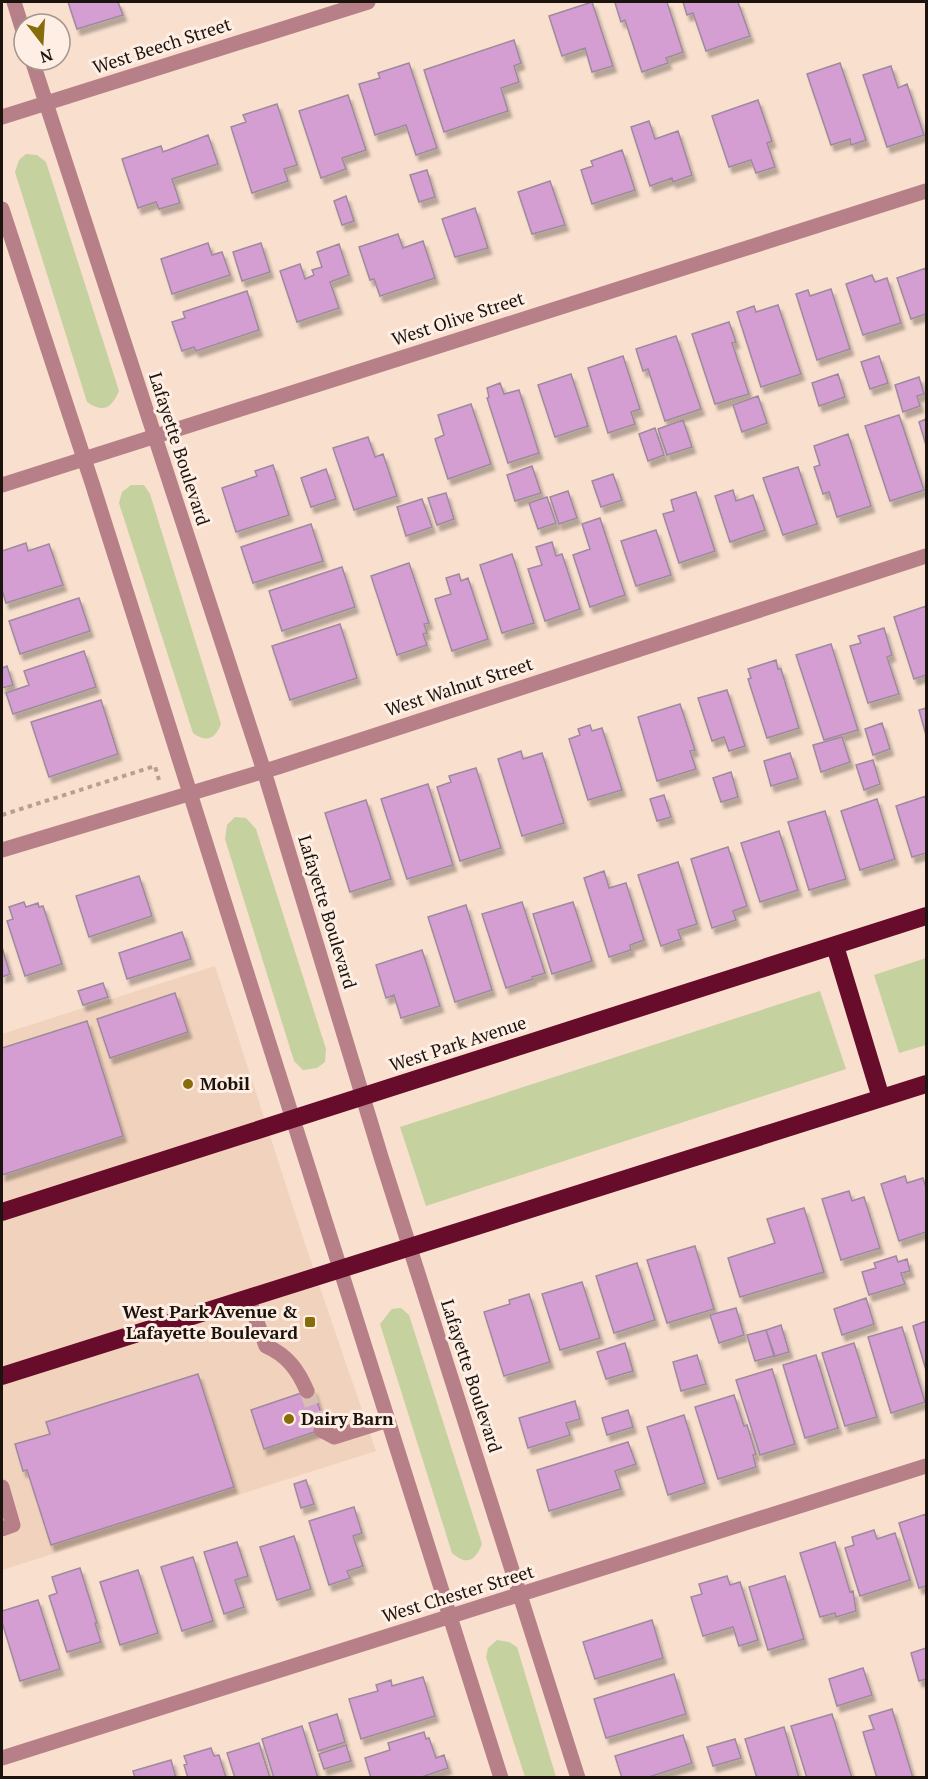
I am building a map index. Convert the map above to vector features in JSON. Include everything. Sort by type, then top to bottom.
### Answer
[{"type":"highway","name":"West Park Avenue","points":[[2,1212],[927,916]]},
{"type":"highway","points":[[835,946],[881,1098]]},
{"type":"highway","points":[[2,1376],[927,1084]]},
{"type":"street","name":"West Beech Street","points":[[2,117],[368,2]]},
{"type":"street","name":"Lafayette Boulevard","points":[[36,72],[264,771],[362,1097],[578,1778]]},
{"type":"street","name":"West Olive Street","points":[[2,485],[927,191]]},
{"type":"street","points":[[2,209],[84,460],[501,1778]]},
{"type":"street","name":"West Walnut Street","points":[[2,850],[264,771],[927,556]]},
{"type":"street","points":[[248,1298],[266,1346],[279,1351],[298,1371],[307,1391]]},
{"type":"street","points":[[321,1430],[334,1437],[388,1420]]},
{"type":"street","name":"West Chester Street","points":[[2,1758],[927,1466]]},
{"type":"street","points":[[2,1487],[7,1527]]},
{"type":"path","points":[[2,815],[155,766],[166,799]]},
{"type":"shaded area","points":[[215,966],[304,1241],[376,1451],[2,1570],[2,1034]]},
{"type":"green space","points":[[26,154],[37,155],[46,162],[119,391],[113,402],[106,407],[98,407],[87,402],[15,172],[19,160]]},
{"type":"green space","points":[[131,485],[144,485],[150,494],[221,724],[210,738],[202,738],[193,733],[119,503],[122,492]]},
{"type":"green space","points":[[235,817],[246,818],[256,829],[326,1049],[325,1062],[317,1068],[303,1070],[294,1061],[225,839],[227,825]]},
{"type":"green space","points":[[926,958],[926,1045],[899,1053],[874,975]]},
{"type":"green space","points":[[820,991],[846,1069],[426,1206],[400,1127]]},
{"type":"green space","points":[[401,1308],[409,1315],[482,1544],[470,1560],[462,1559],[452,1553],[380,1324],[392,1309]]},
{"type":"green space","points":[[497,1640],[509,1642],[517,1647],[556,1777],[525,1777],[486,1657],[488,1648]]},
{"type":"building","points":[[68,2],[118,2],[123,15],[77,29]]},
{"type":"building","points":[[592,2],[613,66],[592,72],[585,48],[562,56],[549,16]]},
{"type":"building","points":[[667,2],[683,52],[666,58],[668,63],[642,72],[625,20],[621,22],[615,3]]},
{"type":"building","points":[[683,2],[738,2],[750,36],[706,51],[693,13],[687,15]]},
{"type":"building","points":[[514,40],[521,63],[514,66],[519,82],[501,88],[508,111],[444,132],[424,70]]},
{"type":"building","points":[[409,63],[437,148],[416,155],[406,125],[375,135],[359,84],[380,78],[378,73]]},
{"type":"building","points":[[840,63],[866,140],[851,145],[850,139],[831,145],[807,74]]},
{"type":"building","points":[[891,66],[898,88],[907,84],[924,135],[887,147],[863,75]]},
{"type":"building","points":[[348,95],[366,150],[342,158],[346,169],[321,178],[299,111]]},
{"type":"building","points":[[758,100],[772,141],[767,143],[775,167],[756,173],[751,160],[729,167],[712,116]]},
{"type":"building","points":[[277,104],[297,165],[284,169],[288,181],[252,193],[231,127],[246,122],[243,115]]},
{"type":"building","points":[[649,121],[655,139],[678,131],[692,175],[673,182],[672,178],[650,186],[631,127]]},
{"type":"building","points":[[208,135],[218,164],[172,179],[180,203],[159,209],[156,202],[138,208],[122,159],[161,146],[163,152]]},
{"type":"building","points":[[622,150],[635,190],[592,204],[581,170],[593,166],[591,161]]},
{"type":"building","points":[[427,170],[435,197],[419,202],[410,175]]},
{"type":"building","points":[[550,181],[565,225],[532,234],[518,192]]},
{"type":"building","points":[[346,196],[354,221],[342,225],[334,201]]},
{"type":"building","points":[[475,208],[488,248],[455,257],[442,219]]},
{"type":"building","points":[[398,234],[403,248],[423,241],[435,278],[380,296],[374,279],[370,280],[359,247]]},
{"type":"building","points":[[208,243],[212,255],[222,252],[230,275],[172,294],[161,259]]},
{"type":"building","points":[[261,243],[270,272],[242,281],[233,252]]},
{"type":"building","points":[[339,244],[349,275],[330,282],[339,308],[297,322],[280,271],[300,264],[305,279],[314,275],[312,270],[322,267],[317,252]]},
{"type":"building","points":[[926,268],[926,314],[911,319],[897,278]]},
{"type":"building","points":[[872,275],[875,282],[887,278],[901,323],[863,335],[846,284]]},
{"type":"building","points":[[831,289],[850,349],[817,360],[796,294],[808,290],[810,296]]},
{"type":"building","points":[[247,291],[259,330],[196,351],[194,347],[182,351],[172,322],[185,318],[183,312]]},
{"type":"building","points":[[778,305],[801,374],[761,387],[737,312],[754,306],[756,312]]},
{"type":"building","points":[[729,322],[736,342],[732,343],[749,394],[715,404],[692,334]]},
{"type":"building","points":[[676,336],[701,409],[665,421],[648,369],[643,371],[636,349]]},
{"type":"building","points":[[623,356],[640,409],[631,412],[635,424],[608,433],[588,368]]},
{"type":"building","points":[[879,356],[888,383],[870,389],[861,362]]},
{"type":"building","points":[[571,374],[588,426],[555,437],[538,385]]},
{"type":"building","points":[[838,374],[845,397],[819,406],[812,383]]},
{"type":"building","points":[[919,377],[924,394],[917,396],[920,406],[903,412],[895,385]]},
{"type":"building","points":[[500,383],[504,394],[519,390],[539,453],[508,463],[487,398],[489,397],[487,388]]},
{"type":"building","points":[[758,396],[767,423],[742,432],[733,405]]},
{"type":"building","points":[[471,404],[491,464],[448,479],[435,439],[444,435],[438,415]]},
{"type":"building","points":[[899,415],[924,490],[890,501],[865,426]]},
{"type":"building","points":[[926,419],[926,445],[919,422]]},
{"type":"building","points":[[683,420],[692,447],[667,455],[658,429]]},
{"type":"building","points":[[655,428],[664,455],[648,461],[639,434]]},
{"type":"building","points":[[848,434],[871,506],[837,517],[829,492],[823,494],[814,467],[820,465],[814,446]]},
{"type":"building","points":[[368,437],[375,457],[383,454],[397,496],[354,510],[333,448]]},
{"type":"building","points":[[273,465],[289,515],[236,532],[222,488],[257,476],[255,471]]},
{"type":"building","points":[[532,466],[541,493],[515,501],[507,475]]},
{"type":"building","points":[[798,467],[817,524],[783,535],[763,478]]},
{"type":"building","points":[[326,469],[336,499],[311,507],[301,478]]},
{"type":"building","points":[[613,474],[622,500],[601,507],[592,481]]},
{"type":"building","points":[[733,490],[736,501],[753,495],[765,530],[730,542],[715,496]]},
{"type":"building","points":[[568,491],[577,518],[559,524],[550,497]]},
{"type":"building","points":[[696,492],[715,551],[679,563],[663,514],[674,511],[671,500]]},
{"type":"building","points":[[446,493],[454,519],[437,525],[428,498]]},
{"type":"building","points":[[547,497],[556,523],[538,529],[529,503]]},
{"type":"building","points":[[422,499],[432,527],[406,536],[397,507]]},
{"type":"building","points":[[600,518],[625,595],[590,607],[573,555],[590,549],[582,524]]},
{"type":"building","points":[[311,524],[323,561],[253,583],[241,547]]},
{"type":"building","points":[[656,530],[671,575],[636,586],[621,541]]},
{"type":"building","points":[[552,542],[556,556],[562,554],[580,609],[545,621],[528,569],[542,565],[536,547]]},
{"type":"building","points":[[26,543],[28,551],[49,544],[63,585],[6,603],[2,590],[2,551]]},
{"type":"building","points":[[512,554],[534,623],[502,633],[480,565]]},
{"type":"building","points":[[409,563],[429,623],[424,624],[427,633],[423,634],[427,645],[397,655],[371,576]]},
{"type":"building","points":[[342,567],[355,607],[282,631],[269,591]]},
{"type":"building","points":[[459,574],[461,581],[468,578],[488,639],[452,651],[435,599],[451,594],[446,578]]},
{"type":"building","points":[[79,598],[90,631],[20,654],[9,621]]},
{"type":"building","points":[[926,606],[926,675],[914,679],[894,617]]},
{"type":"building","points":[[340,624],[357,678],[290,700],[272,646]]},
{"type":"building","points":[[884,628],[892,655],[887,657],[899,694],[868,703],[850,646],[861,643],[858,636]]},
{"type":"building","points":[[831,644],[858,730],[824,740],[796,655]]},
{"type":"building","points":[[84,651],[96,687],[13,714],[6,693],[29,685],[24,671]]},
{"type":"building","points":[[776,660],[778,669],[781,669],[799,728],[767,738],[748,679],[751,678],[748,669]]},
{"type":"building","points":[[7,666],[13,685],[2,688],[2,668]]},
{"type":"building","points":[[727,690],[745,746],[729,751],[724,737],[712,741],[698,698]]},
{"type":"building","points":[[101,700],[118,754],[49,777],[31,722]]},
{"type":"building","points":[[680,704],[695,750],[690,751],[696,769],[657,781],[638,717]]},
{"type":"building","points":[[926,708],[926,735],[919,710]]},
{"type":"building","points":[[882,723],[890,749],[873,755],[865,729]]},
{"type":"building","points":[[590,725],[592,731],[602,728],[622,790],[588,800],[569,739],[580,735],[578,729]]},
{"type":"building","points":[[842,737],[850,762],[821,772],[813,745]]},
{"type":"building","points":[[521,751],[523,759],[542,753],[564,823],[522,836],[498,759]]},
{"type":"building","points":[[790,753],[798,778],[771,786],[764,761]]},
{"type":"building","points":[[873,760],[880,784],[864,790],[856,765]]},
{"type":"building","points":[[476,768],[501,848],[460,861],[437,787],[451,782],[449,776]]},
{"type":"building","points":[[731,772],[738,797],[721,802],[713,778]]},
{"type":"building","points":[[428,784],[453,865],[407,879],[381,799]]},
{"type":"building","points":[[664,795],[671,817],[657,821],[650,799]]},
{"type":"building","points":[[926,796],[926,853],[912,857],[896,806]]},
{"type":"building","points":[[877,799],[895,859],[860,870],[841,811]]},
{"type":"building","points":[[366,800],[391,879],[350,892],[325,813]]},
{"type":"building","points":[[825,811],[846,879],[809,890],[788,822]]},
{"type":"building","points":[[779,831],[798,890],[760,902],[741,843]]},
{"type":"building","points":[[728,847],[747,906],[733,911],[736,920],[712,928],[691,859]]},
{"type":"building","points":[[678,862],[697,924],[678,930],[681,939],[661,946],[638,875]]},
{"type":"building","points":[[604,871],[609,888],[626,883],[644,940],[630,945],[631,950],[609,957],[584,878]]},
{"type":"building","points":[[139,876],[152,916],[89,937],[76,896]]},
{"type":"building","points":[[24,902],[26,907],[38,903],[39,907],[43,906],[62,964],[25,976],[7,921],[13,919],[9,907]]},
{"type":"building","points":[[522,902],[545,973],[506,988],[482,914]]},
{"type":"building","points":[[573,902],[592,961],[552,974],[533,914]]},
{"type":"building","points":[[466,905],[492,990],[455,1002],[428,917]]},
{"type":"building","points":[[182,932],[191,959],[127,979],[119,953]]},
{"type":"building","points":[[2,947],[10,974],[2,977]]},
{"type":"building","points":[[422,950],[440,1006],[401,1018],[394,995],[386,998],[376,965]]},
{"type":"building","points":[[103,983],[108,997],[83,1005],[78,991]]},
{"type":"building","points":[[175,993],[188,1032],[110,1058],[97,1019]]},
{"type":"building","points":[[87,1021],[123,1136],[2,1175],[2,1048]]},
{"type":"building","points":[[905,1176],[907,1183],[923,1178],[926,1188],[926,1232],[899,1241],[881,1184]]},
{"type":"building","points":[[849,1191],[852,1201],[864,1197],[880,1248],[841,1260],[822,1199]]},
{"type":"building","points":[[804,1208],[824,1272],[740,1297],[728,1258],[775,1243],[767,1219]]},
{"type":"building","points":[[695,1246],[714,1309],[667,1323],[647,1260]]},
{"type":"building","points":[[896,1256],[898,1262],[907,1259],[910,1271],[901,1273],[905,1284],[869,1295],[862,1272],[876,1268],[874,1263]]},
{"type":"building","points":[[637,1263],[655,1320],[614,1333],[596,1276]]},
{"type":"building","points":[[582,1282],[600,1338],[560,1350],[542,1294]]},
{"type":"building","points":[[529,1294],[550,1362],[504,1376],[484,1312],[510,1304],[509,1300]]},
{"type":"building","points":[[866,1298],[874,1324],[842,1335],[834,1309]]},
{"type":"building","points":[[736,1308],[744,1335],[719,1343],[710,1315]]},
{"type":"building","points":[[926,1321],[926,1370],[913,1326]]},
{"type":"building","points":[[781,1325],[789,1352],[775,1356],[766,1330]]},
{"type":"building","points":[[902,1327],[925,1402],[891,1413],[868,1337]]},
{"type":"building","points":[[766,1330],[774,1356],[755,1361],[747,1335]]},
{"type":"building","points":[[625,1343],[633,1371],[606,1379],[597,1352]]},
{"type":"building","points":[[854,1343],[877,1417],[845,1426],[822,1353]]},
{"type":"building","points":[[697,1355],[706,1384],[681,1391],[673,1362]]},
{"type":"building","points":[[816,1355],[838,1428],[805,1438],[783,1365]]},
{"type":"building","points":[[772,1369],[795,1444],[760,1455],[736,1380]]},
{"type":"building","points":[[198,1374],[234,1487],[51,1545],[27,1470],[23,1471],[15,1444],[50,1434],[46,1422]]},
{"type":"building","name":"Dairy Barn","points":[[313,1389],[326,1428],[264,1449],[251,1410]]},
{"type":"building","points":[[734,1395],[756,1454],[753,1455],[756,1467],[718,1479],[695,1407]]},
{"type":"building","points":[[575,1401],[580,1419],[566,1423],[570,1435],[528,1448],[519,1418]]},
{"type":"building","points":[[628,1410],[633,1427],[607,1435],[602,1418]]},
{"type":"building","points":[[684,1415],[705,1483],[668,1495],[647,1427]]},
{"type":"building","points":[[628,1442],[636,1464],[615,1471],[621,1489],[549,1511],[537,1470]]},
{"type":"building","points":[[306,1480],[314,1504],[301,1508],[294,1484]]},
{"type":"building","points":[[354,1507],[362,1533],[353,1536],[363,1566],[347,1571],[350,1578],[329,1585],[309,1521]]},
{"type":"building","points":[[926,1514],[926,1586],[919,1588],[899,1523]]},
{"type":"building","points":[[874,1530],[877,1539],[895,1533],[910,1580],[860,1596],[845,1548],[854,1545],[852,1537]]},
{"type":"building","points":[[294,1536],[311,1589],[277,1600],[260,1547]]},
{"type":"building","points":[[237,1542],[248,1576],[235,1580],[244,1607],[224,1614],[204,1552]]},
{"type":"building","points":[[835,1542],[850,1592],[853,1591],[856,1611],[836,1617],[835,1613],[820,1617],[800,1553]]},
{"type":"building","points":[[193,1557],[213,1621],[182,1631],[161,1567]]},
{"type":"building","points":[[80,1568],[101,1642],[67,1652],[49,1596],[57,1593],[52,1577]]},
{"type":"building","points":[[138,1570],[158,1633],[120,1645],[100,1582]]},
{"type":"building","points":[[727,1576],[730,1585],[740,1582],[758,1640],[739,1646],[733,1627],[703,1636],[691,1597],[702,1594],[699,1584]]},
{"type":"building","points":[[785,1576],[804,1639],[768,1650],[749,1587]]},
{"type":"building","points":[[38,1600],[60,1669],[20,1681],[2,1622],[2,1611]]},
{"type":"building","points":[[652,1620],[663,1658],[595,1679],[583,1642]]},
{"type":"building","points":[[926,1648],[926,1679],[919,1681],[911,1653]]},
{"type":"building","points":[[863,1668],[872,1695],[837,1706],[829,1679]]},
{"type":"building","points":[[674,1674],[686,1714],[606,1738],[594,1699]]},
{"type":"building","points":[[423,1677],[435,1716],[361,1739],[349,1699],[378,1691],[376,1685],[391,1680],[392,1686]]},
{"type":"building","points":[[892,1709],[913,1778],[877,1778],[863,1732],[874,1729],[869,1716]]},
{"type":"building","points":[[337,1714],[345,1742],[318,1751],[309,1723]]},
{"type":"building","points":[[832,1714],[852,1778],[807,1778],[791,1726]]},
{"type":"building","points":[[302,1726],[318,1778],[274,1778],[262,1739]]},
{"type":"building","points":[[784,1727],[799,1778],[757,1778],[745,1739]]},
{"type":"building","points":[[424,1732],[426,1739],[429,1738],[436,1758],[444,1755],[448,1768],[419,1778],[371,1778],[365,1758],[390,1750],[388,1743]]},
{"type":"building","points":[[683,1735],[692,1763],[646,1778],[622,1778],[615,1756]]},
{"type":"building","points":[[735,1739],[741,1758],[713,1766],[707,1747]]},
{"type":"building","points":[[259,1743],[270,1778],[235,1778],[227,1753]]},
{"type":"building","points":[[346,1745],[351,1761],[324,1769],[319,1754]]},
{"type":"building","points":[[211,1748],[214,1756],[219,1755],[226,1778],[188,1778],[184,1756]]},
{"type":"building","points":[[171,1760],[176,1778],[135,1778],[133,1771]]},
{"type":"tunnel","points":[[307,1391],[321,1430]]},
{"type":"place","name":"Mobil","points":[[188,1084]]},
{"type":"place","name":"West Park Avenue & Lafayette Boulevard","points":[[310,1322]]},
{"type":"place","name":"Dairy Barn","points":[[289,1419]]}]
